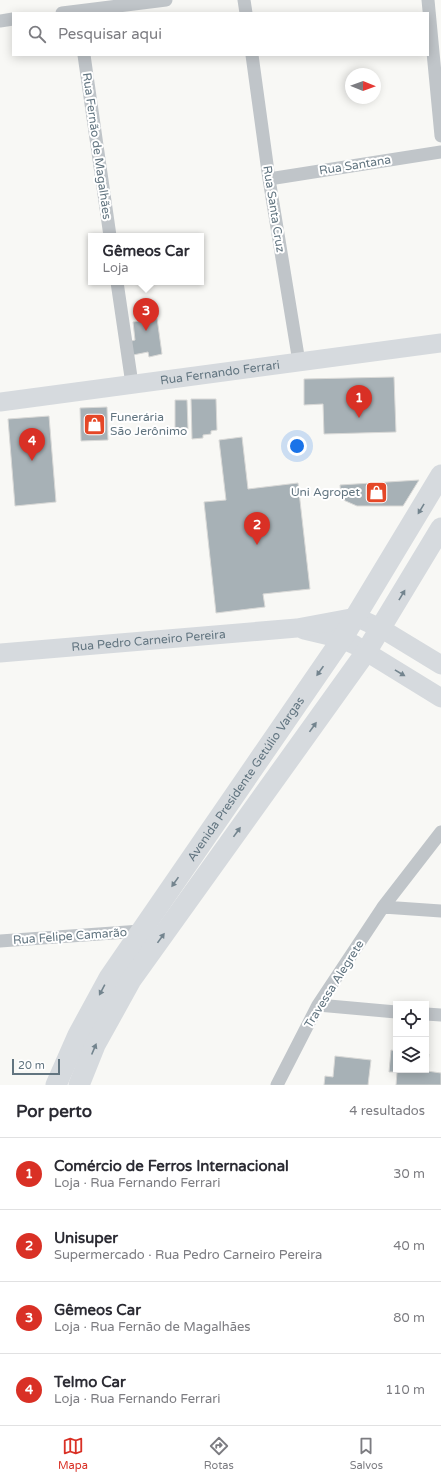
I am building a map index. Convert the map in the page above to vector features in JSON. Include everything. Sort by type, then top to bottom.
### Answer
[{"type":"main road","name":"Rua Fernando Ferrari","points":[[0,402],[441,343]]},
{"type":"main road","name":"Avenida Presidente Getúlio Vargas","points":[[56,1085],[78,1035],[109,978],[342,639],[441,475]]},
{"type":"main road","name":"Avenida Presidente Getúlio Vargas","points":[[79,1085],[95,1045],[131,980],[382,629],[441,528]]},
{"type":"main road","name":"Rua Pedro Carneiro Pereira","points":[[0,653],[297,628],[356,617]]},
{"type":"main road","points":[[356,617],[382,629],[441,664]]},
{"type":"main road","name":"Rua Pedro Carneiro Pereira","points":[[297,628],[342,639],[441,698]]},
{"type":"street","points":[[65,12],[78,8],[166,0]]},
{"type":"street","points":[[244,0],[246,12]]},
{"type":"street","points":[[428,0],[441,136]]},
{"type":"street","points":[[0,21],[12,19]]},
{"type":"street","name":"Rua Fernão de Magalhães","points":[[84,56],[110,233]]},
{"type":"street","name":"Rua Santa Cruz","points":[[252,56],[269,179],[299,362]]},
{"type":"street","name":"Rua Santana","points":[[269,179],[441,152]]},
{"type":"street","points":[[117,285],[132,384]]},
{"type":"street","name":"Travessa Alegrete","points":[[277,1085],[318,1005],[383,907],[441,832]]},
{"type":"street","points":[[383,907],[441,911]]},
{"type":"street","name":"Rua Felipe Camarão","points":[[0,941],[141,931]]},
{"type":"street","points":[[318,1005],[393,1012]]},
{"type":"street","points":[[429,1014],[441,1015]]},
{"type":"building","points":[[157,318],[162,354],[149,357],[148,352],[133,355],[131,341],[135,340],[133,322]]},
{"type":"building","points":[[394,377],[396,432],[324,434],[323,404],[304,405],[304,379]]},
{"type":"building","points":[[191,399],[216,399],[217,430],[211,431],[211,434],[203,435],[203,438],[192,439]]},
{"type":"building","points":[[175,400],[187,400],[188,429],[175,430]]},
{"type":"building","name":"Funerária São Jerônimo","points":[[107,407],[108,440],[81,441],[80,408]]},
{"type":"building","points":[[49,416],[56,502],[15,506],[8,419]]},
{"type":"building","points":[[242,437],[248,489],[298,483],[310,589],[263,594],[265,607],[216,613],[204,502],[226,500],[219,440]]},
{"type":"building","name":"Uni Agropet","points":[[419,480],[403,506],[357,506],[341,499],[340,485]]},
{"type":"building","points":[[391,1050],[393,1050],[393,1072],[389,1072]]},
{"type":"building","points":[[335,1056],[371,1060],[368,1085],[324,1085],[325,1076],[333,1077]]},
{"type":"building","points":[[429,1071],[441,1073],[441,1085],[396,1085],[397,1073],[429,1073]]},
{"type":"place","name":"Gêmeos Car","points":[[146,331]]},
{"type":"place","name":"Comércio de Ferros Internacional","points":[[359,418]]},
{"type":"place","name":"Funerária São Jerônimo","points":[[94,424]]},
{"type":"place","name":"Telmo Car","points":[[32,461]]},
{"type":"place","name":"Uni Agropet","points":[[376,492]]},
{"type":"place","name":"Unisuper","points":[[257,545]]}]
